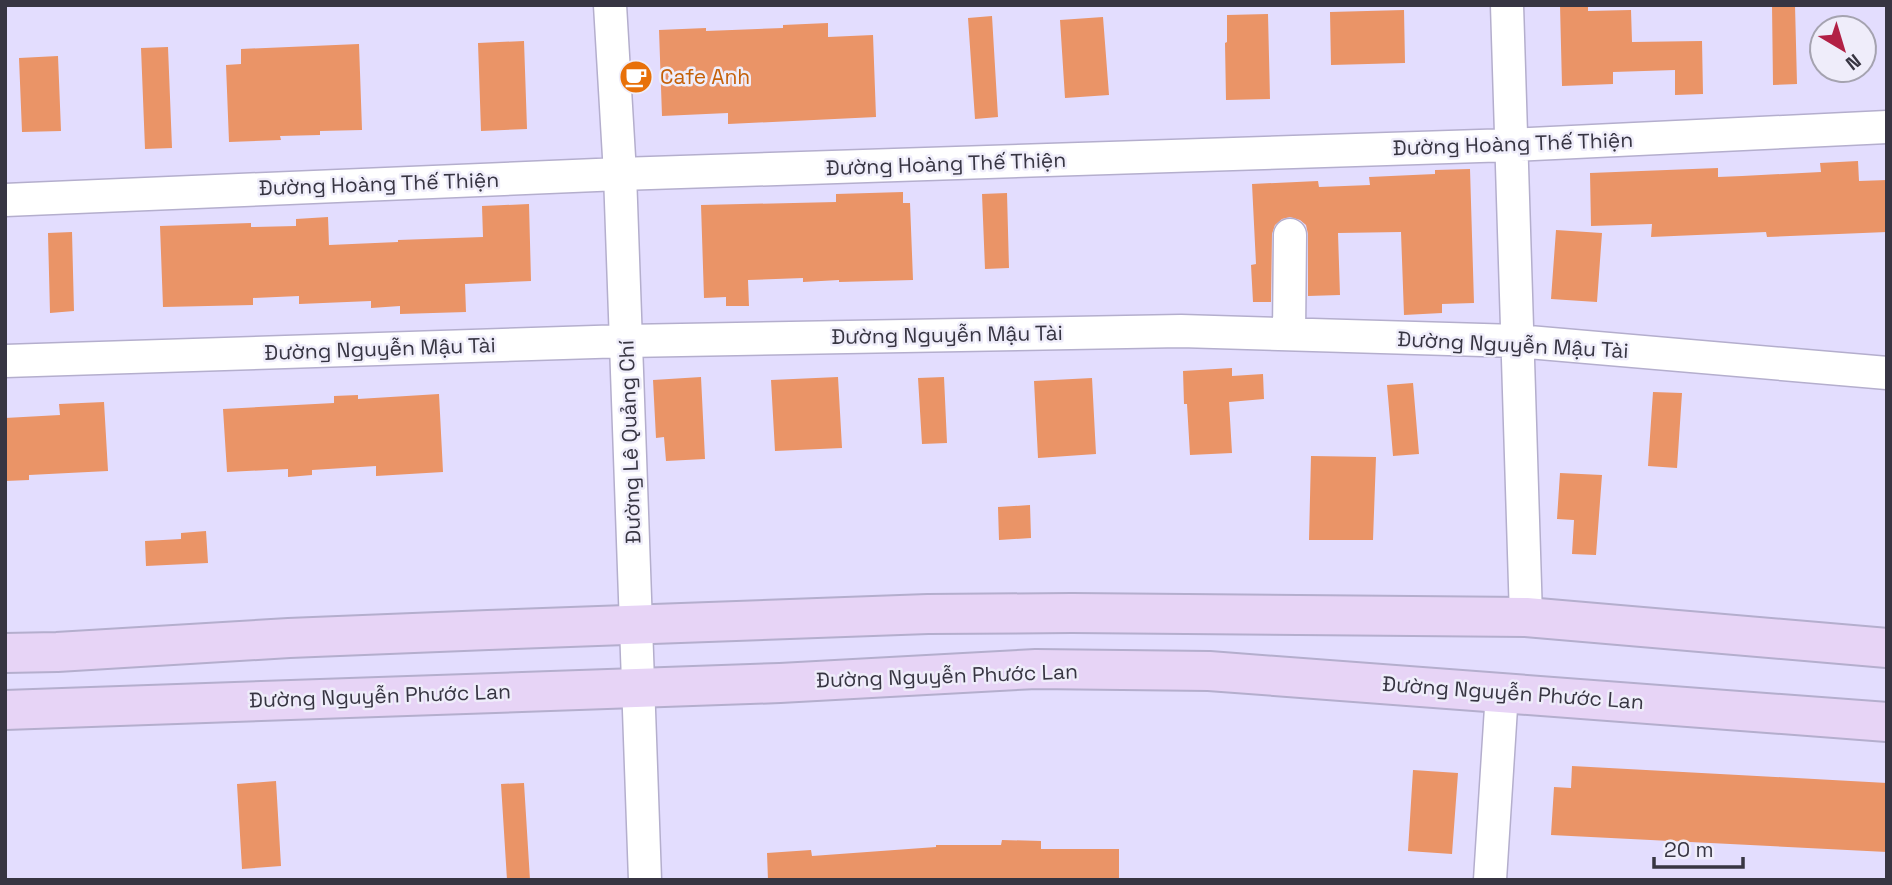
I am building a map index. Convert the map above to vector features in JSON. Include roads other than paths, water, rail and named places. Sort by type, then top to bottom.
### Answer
[{"type":"main road","points":[[5,653],[636,624],[928,614],[1072,613],[1526,617],[1887,648]]},
{"type":"main road","name":"Đường Nguyễn Phước Lan","points":[[5,710],[780,683],[1036,669],[1209,671],[1887,722]]},
{"type":"street","name":"Đường Lê Quảng Chí","points":[[610,5],[620,174],[645,880]]},
{"type":"street","points":[[1507,5],[1526,617]]},
{"type":"street","name":"Đường Hoàng Thế Thiện","points":[[5,200],[620,174],[1511,145],[1887,127]]},
{"type":"street","points":[[1289,334],[1290,235]]},
{"type":"street","name":"Đường Nguyễn Mậu Tài","points":[[5,361],[626,341],[1181,331],[1517,341],[1887,373]]},
{"type":"street","points":[[1490,880],[1502,692]]},
{"type":"place","name":"Cafe Anh","points":[[636,77]]}]
